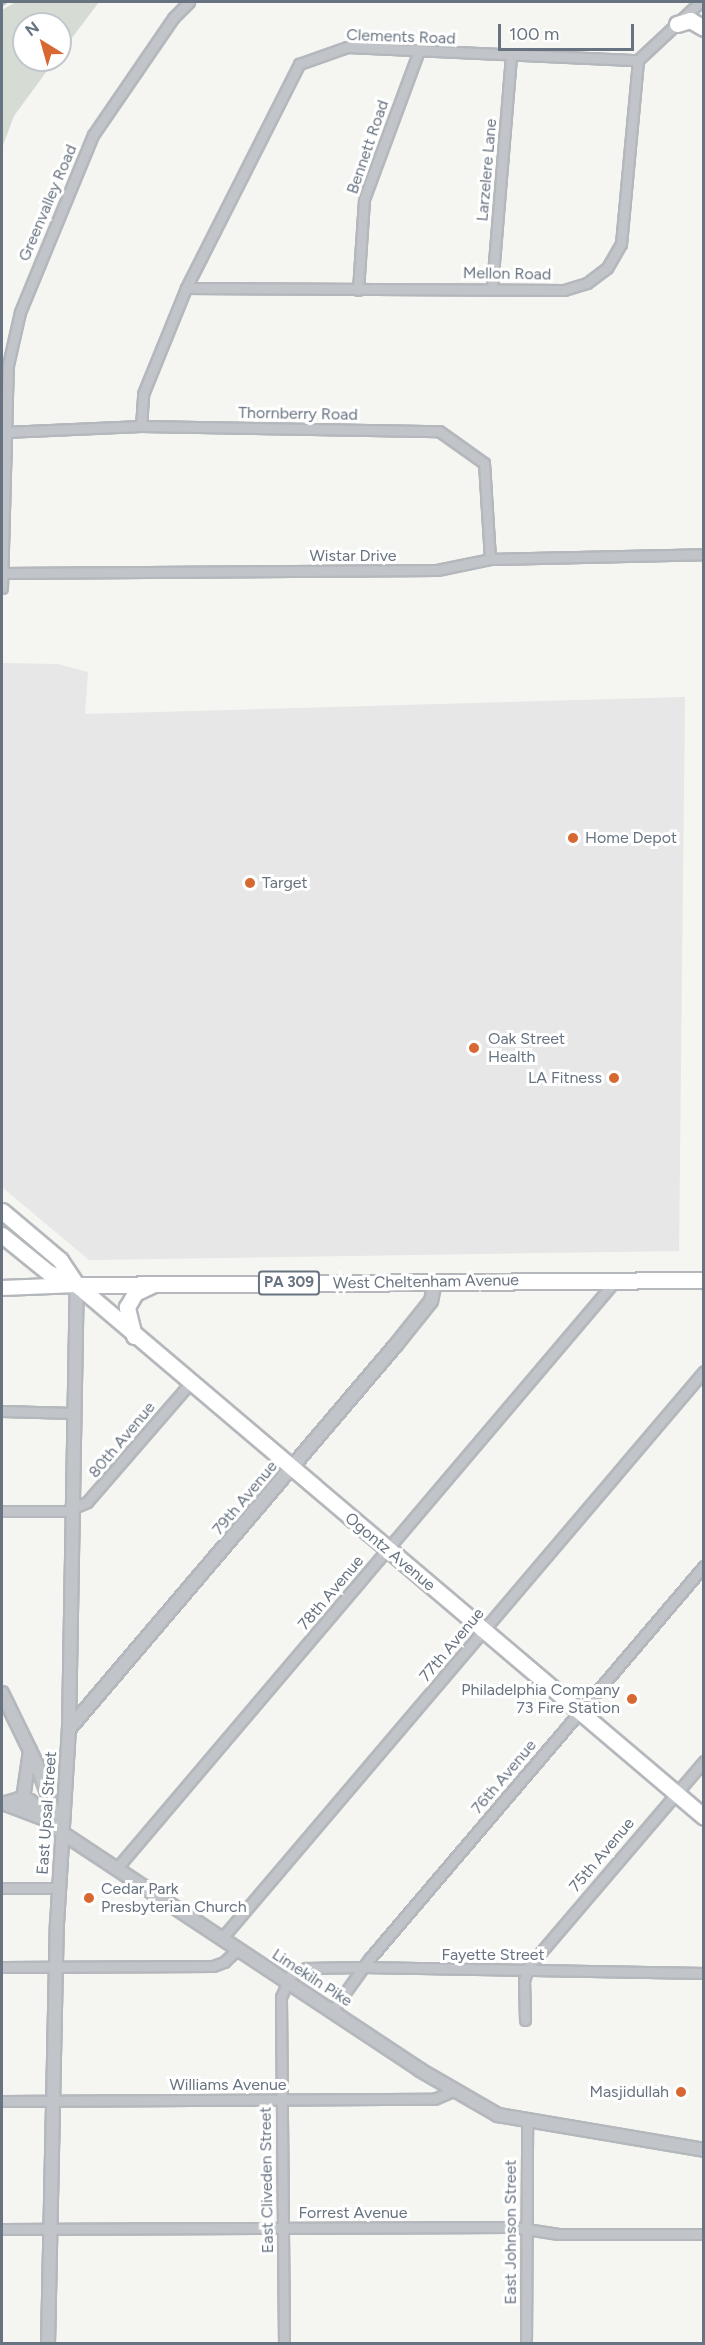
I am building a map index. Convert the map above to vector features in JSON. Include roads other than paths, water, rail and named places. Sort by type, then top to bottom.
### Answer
[{"type":"main road","points":[[677,24],[690,20],[704,28]]},
{"type":"main road","name":"Ogontz Avenue","points":[[2,1211],[60,1260],[77,1286],[134,1336],[704,1816]]},
{"type":"main road","name":"Ogontz Avenue","points":[[2,1235],[49,1273],[77,1286]]},
{"type":"main road","name":"West Cheltenham Avenue","points":[[77,1286],[704,1280]]},
{"type":"main road","points":[[2,1288],[77,1286]]},
{"type":"main road","points":[[134,1336],[127,1307],[135,1293],[151,1286]]},
{"type":"street","name":"Greenvalley Road","points":[[2,588],[8,364],[20,312],[79,164],[114,102],[173,18],[189,2]]},
{"type":"street","points":[[638,60],[700,2]]},
{"type":"street","name":"Clements Road","points":[[141,426],[143,394],[186,288],[299,64],[347,47],[417,53],[638,60]]},
{"type":"street","name":"Bennett Road","points":[[358,290],[364,199],[417,53]]},
{"type":"street","name":"Larzelere Lane","points":[[492,287],[511,56]]},
{"type":"street","name":"Mellon Road","points":[[186,288],[358,290],[579,288],[601,275],[612,262],[621,244],[625,225],[638,60]]},
{"type":"street","name":"Thornberry Road","points":[[5,432],[141,426],[439,431],[484,463],[490,559]]},
{"type":"street","name":"Wistar Drive","points":[[2,573],[437,570],[490,559],[704,554]]},
{"type":"street","name":"78th Avenue","points":[[116,1869],[615,1281]]},
{"type":"street","name":"79th Avenue","points":[[69,1729],[431,1301],[435,1282]]},
{"type":"street","name":"East Upsal Street","points":[[48,2343],[56,1967],[61,1832],[69,1729],[77,1286]]},
{"type":"street","name":"77th Avenue","points":[[222,1938],[704,1371]]},
{"type":"street","name":"80th Avenue","points":[[72,1510],[93,1497],[190,1383]]},
{"type":"street","points":[[2,1411],[73,1413]]},
{"type":"street","points":[[2,1511],[72,1510]]},
{"type":"street","name":"76th Avenue","points":[[332,2011],[362,1968],[704,1566]]},
{"type":"street","points":[[3,1700],[30,1751],[61,1832]]},
{"type":"street","points":[[3,1804],[23,1799],[30,1751]]},
{"type":"street","name":"75th Avenue","points":[[527,1970],[704,1761]]},
{"type":"street","name":"Limekiln Pike","points":[[23,1799],[40,1808],[61,1832],[487,2112],[527,2121],[704,2150]]},
{"type":"street","points":[[3,1804],[50,1821]]},
{"type":"street","points":[[2,1888],[59,1888]]},
{"type":"street","points":[[2,1967],[213,1966],[224,1962],[238,1949]]},
{"type":"street","name":"Fayette Street","points":[[286,1980],[306,1968],[704,1973]]},
{"type":"street","points":[[525,2020],[527,1970]]},
{"type":"street","name":"East Cliveden Street","points":[[284,2343],[281,1997],[286,1980]]},
{"type":"street","name":"Williams Avenue","points":[[2,2101],[434,2099],[453,2091]]},
{"type":"street","name":"East Johnson Street","points":[[526,2343],[527,2121]]},
{"type":"street","name":"Forrest Avenue","points":[[2,2229],[526,2229],[569,2234],[704,2234]]},
{"type":"place","name":"Home Depot","points":[[573,838]]},
{"type":"place","name":"Target","points":[[250,883]]},
{"type":"place","name":"Oak Street Health","points":[[474,1048]]},
{"type":"place","name":"LA Fitness","points":[[614,1078]]},
{"type":"place","name":"Philadelphia Company 73 Fire Station","points":[[632,1699]]},
{"type":"place","name":"Cedar Park Presbyterian Church","points":[[89,1898]]},
{"type":"place","name":"Masjidullah","points":[[681,2092]]}]
